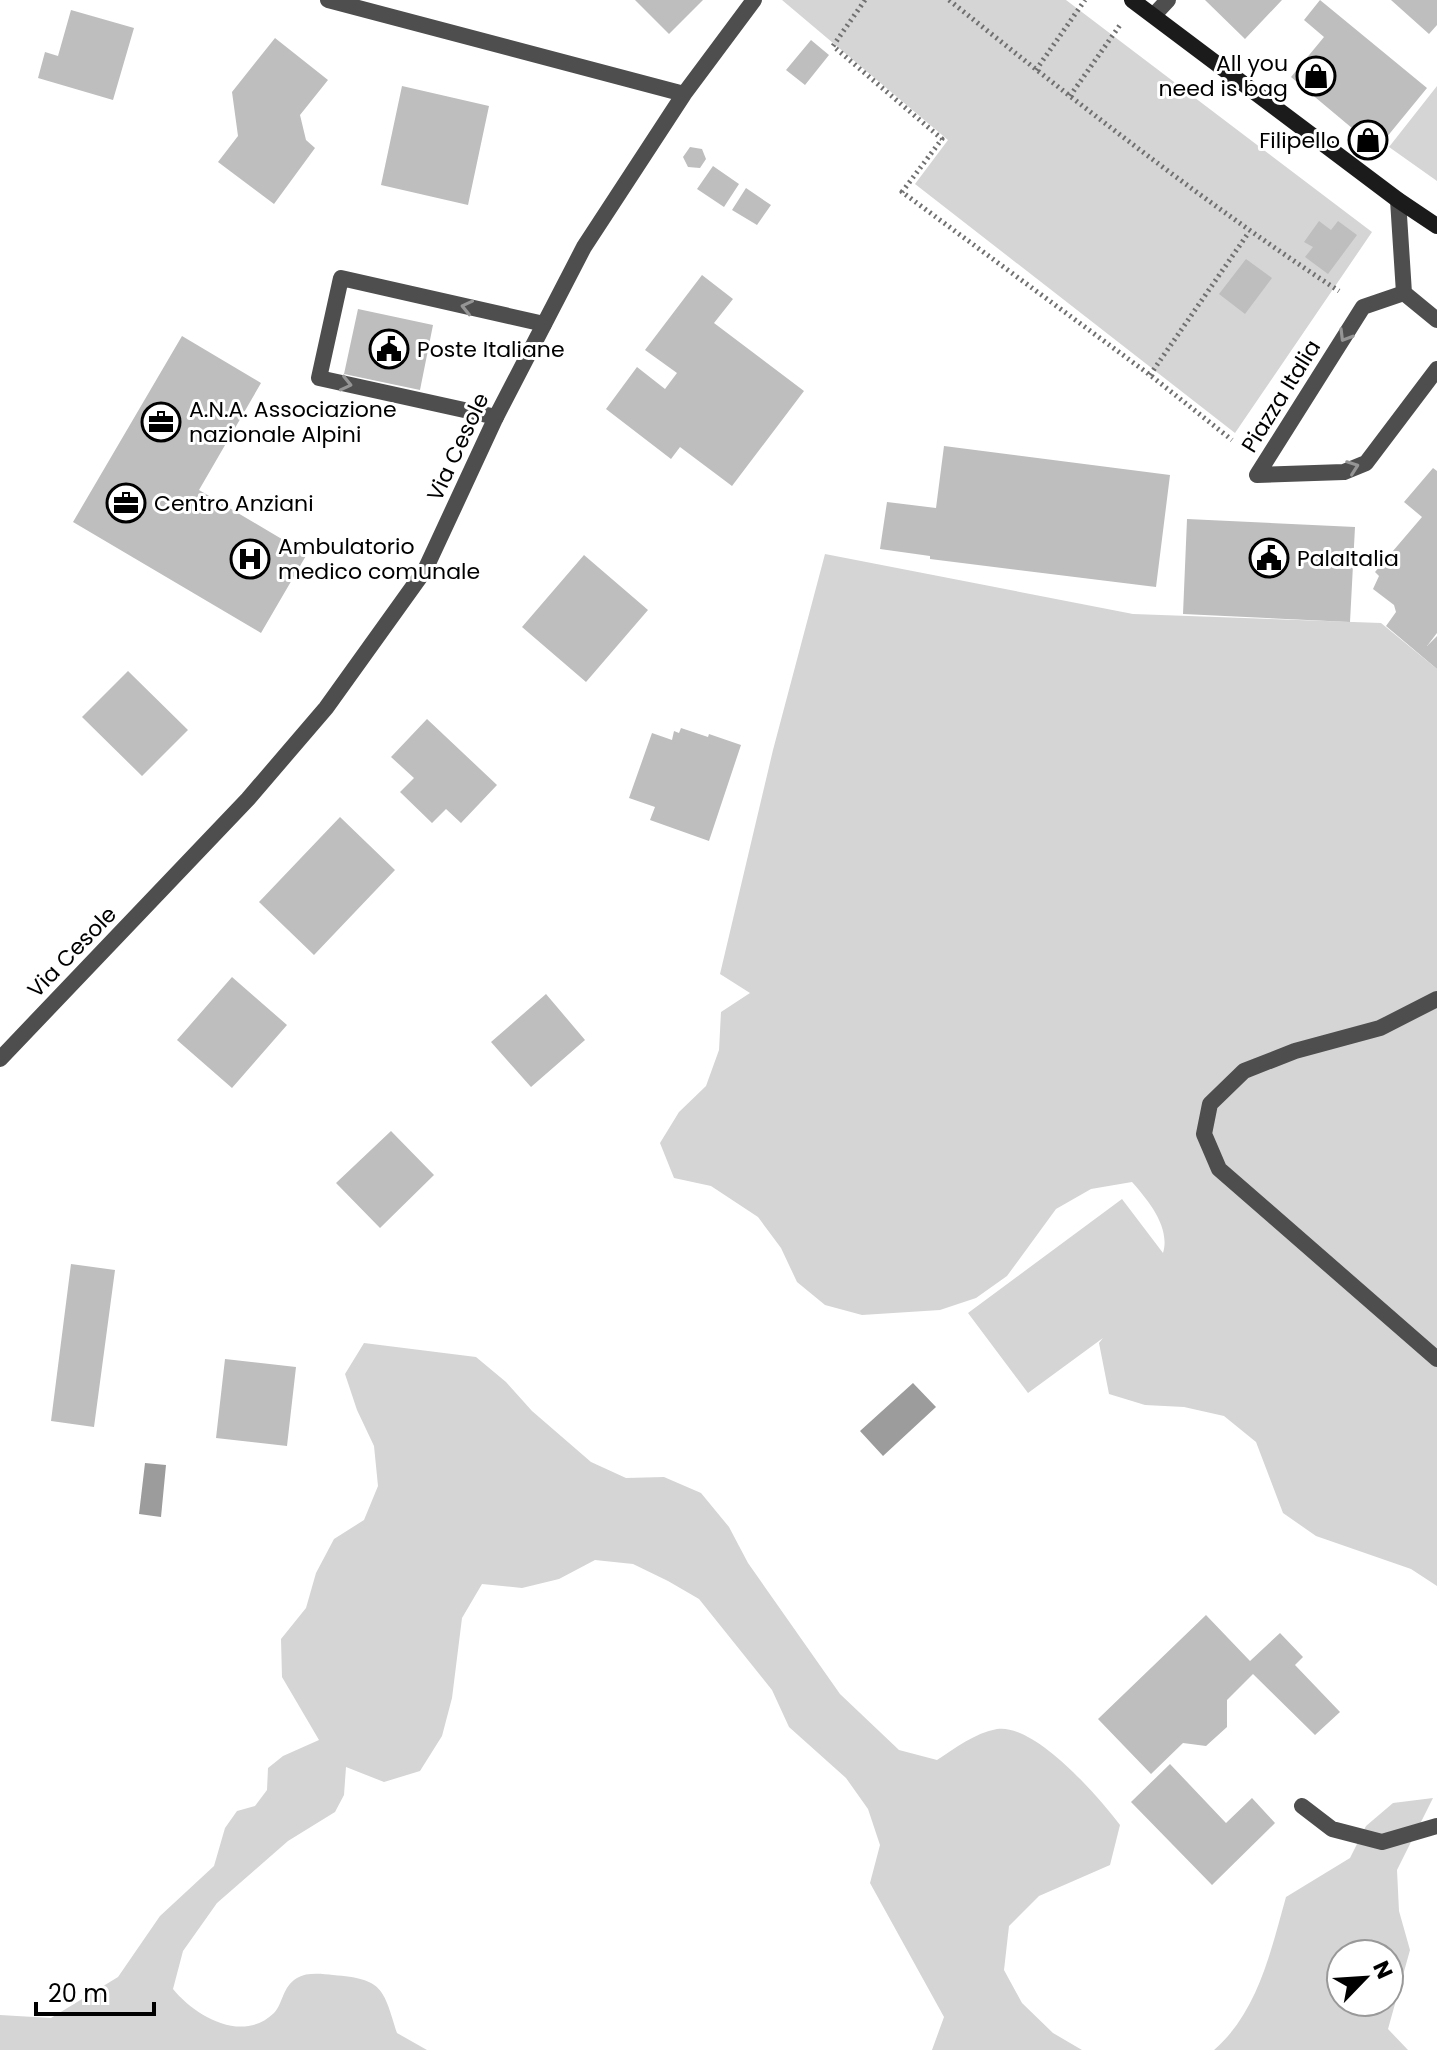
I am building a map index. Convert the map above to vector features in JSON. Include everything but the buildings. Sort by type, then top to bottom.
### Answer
[{"type":"main road","points":[[1134,1],[1437,226]]},
{"type":"street","points":[[328,0],[684,94]]},
{"type":"street","name":"Via Cesole","points":[[0,1059],[248,799],[326,708],[425,570],[496,417],[584,247],[684,94],[754,0]]},
{"type":"street","points":[[1154,15],[1168,0]]},
{"type":"street","points":[[1398,200],[1404,293],[1437,320]]},
{"type":"street","points":[[496,417],[319,378],[341,278],[544,324]]},
{"type":"street","points":[[1363,307],[1404,293]]},
{"type":"street","name":"Piazza Italia","points":[[1363,307],[1257,475],[1344,472],[1366,463],[1437,369]]},
{"type":"street","points":[[1437,999],[1380,1028],[1295,1051],[1244,1071],[1210,1104],[1204,1134],[1219,1169],[1437,1359]]},
{"type":"street","points":[[1302,1806],[1332,1829],[1382,1842],[1437,1826]]},
{"type":"path","points":[[865,0],[833,46],[942,139],[902,192],[1150,375],[1232,440]]},
{"type":"path","points":[[949,0],[1249,232],[1363,307]]},
{"type":"path","points":[[1036,70],[1085,0]]},
{"type":"path","points":[[1070,96],[1134,1]]},
{"type":"path","points":[[1150,375],[1249,232]]},
{"type":"shaded area","points":[[782,0],[1066,0],[1372,232],[1235,433],[915,184],[948,140]]},
{"type":"shaded area","points":[[1437,86],[1437,181],[1389,147]]},
{"type":"shaded area","points":[[825,554],[1133,614],[1381,623],[1437,669],[1437,1586],[1411,1569],[1316,1536],[1283,1513],[1256,1442],[1224,1416],[1184,1407],[1145,1405],[1109,1394],[1099,1343],[1103,1338],[1028,1393],[968,1313],[1122,1199],[1163,1253],[1165,1243],[1161,1224],[1151,1205],[1132,1182],[1091,1189],[1056,1209],[1007,1276],[976,1298],[940,1310],[862,1315],[825,1305],[797,1282],[781,1248],[758,1217],[711,1186],[674,1178],[660,1143],[679,1112],[706,1086],[719,1050],[721,1012],[750,993],[720,974],[773,750]]},
{"type":"shaded area","points":[[364,1343],[476,1357],[591,1462],[626,1478],[664,1477],[701,1493],[729,1527],[748,1563],[840,1694],[899,1750],[937,1760],[981,1734],[997,1729],[1012,1730],[1047,1749],[1065,1764],[1120,1825],[1110,1865],[1039,1896],[1009,1926],[1004,1970],[1022,2003],[1053,2033],[1082,2050],[932,2050],[944,2017],[870,1883],[880,1845],[868,1809],[846,1778],[789,1727],[772,1690],[699,1599],[633,1564],[595,1560],[559,1579],[522,1588],[482,1584],[462,1618],[452,1698],[442,1736],[420,1771],[384,1782],[346,1767],[344,1795],[335,1812],[288,1841],[217,1903],[183,1951],[173,1989],[206,2017],[220,2023],[248,2026],[261,2022],[274,2013],[288,1986],[301,1976],[350,1977],[372,1983],[384,1996],[397,2033],[427,2050],[0,2050],[0,2015],[51,2018],[118,1977],[160,1916],[214,1866],[225,1828],[237,1811],[255,1806],[267,1790],[268,1768],[283,1756],[319,1740],[282,1677],[281,1639],[306,1608],[316,1573],[334,1539],[364,1520],[378,1486],[374,1446],[345,1374]]},
{"type":"shaded area","points":[[913,1383],[936,1407],[883,1456],[860,1431]]},
{"type":"shaded area","points":[[145,1463],[166,1465],[161,1517],[139,1514]]},
{"type":"shaded area","points":[[1433,1798],[1397,1870],[1399,1911],[1410,1950],[1405,1968],[1405,1938],[1325,1938],[1325,2018],[1391,2018],[1388,2029],[1408,2050],[1214,2050],[1242,2018],[1252,1999],[1268,1959],[1286,1897],[1350,1858],[1366,1826],[1393,1803]]},
{"type":"place","name":"All you need is bag","points":[[1316,76]]},
{"type":"place","name":"Filipello","points":[[1368,140]]},
{"type":"place","name":"Poste Italiane","points":[[389,349]]},
{"type":"place","name":"A.N.A. Associazione nazionale Alpini","points":[[161,422]]},
{"type":"place","name":"Centro Anziani","points":[[126,503]]},
{"type":"place","name":"PalaItalia","points":[[1269,558]]},
{"type":"place","name":"Ambulatorio medico comunale","points":[[250,559]]}]
